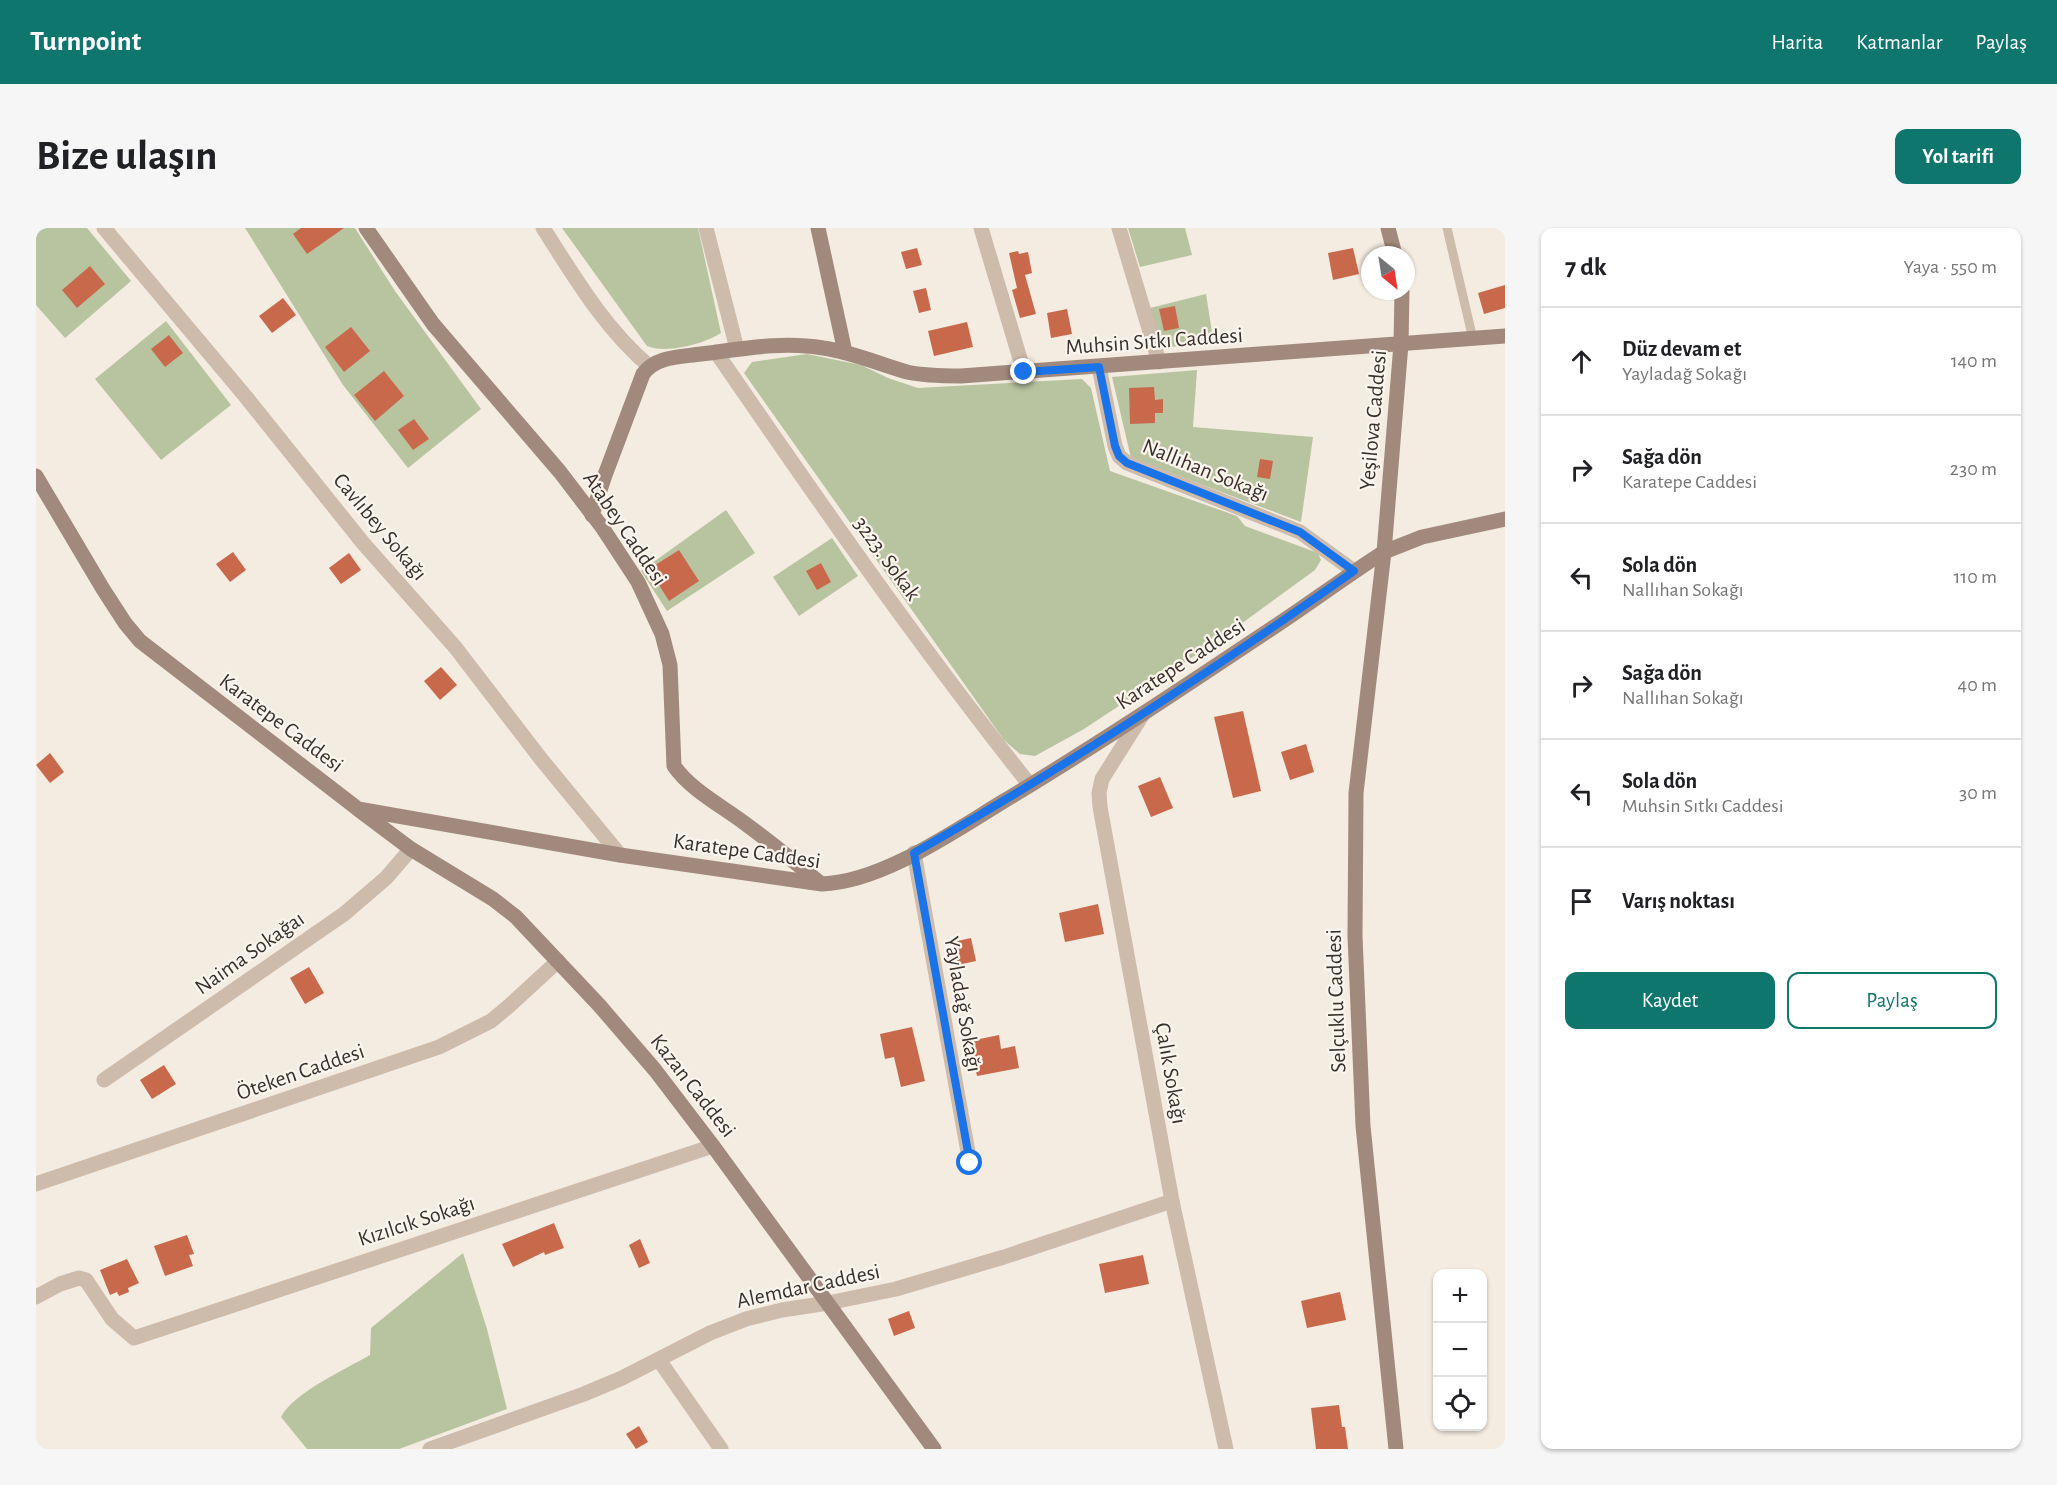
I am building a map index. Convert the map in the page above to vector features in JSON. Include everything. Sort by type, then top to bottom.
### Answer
[{"type":"street","name":"Cavlıbey Sokağı","points":[[104,228],[246,397],[363,543],[455,647],[541,759],[621,855]]},
{"type":"street","name":"Atabey Caddesi","points":[[366,228],[433,324],[507,408],[592,515],[638,582],[662,634],[670,665],[673,689],[674,766],[696,787],[822,884]]},
{"type":"street","points":[[543,228],[605,321],[622,341],[649,366],[643,374],[621,429],[592,515]]},
{"type":"street","points":[[706,228],[737,349]]},
{"type":"street","points":[[818,228],[845,352]]},
{"type":"street","points":[[981,228],[1024,372]]},
{"type":"street","points":[[1119,228],[1159,362]]},
{"type":"street","points":[[1388,228],[1393,246]]},
{"type":"street","name":"Yeşilova Caddesi","points":[[1384,552],[1401,344],[1402,300]]},
{"type":"street","name":"Muhsin Sıtkı Caddesi","points":[[649,366],[673,358],[737,349],[795,345],[845,352],[908,372],[936,377],[1505,336]]},
{"type":"street","name":"3223. Sokak","points":[[716,352],[782,449],[929,654],[1030,785]]},
{"type":"street","name":"Nallıhan Sokağı","points":[[1099,367],[1115,446],[1119,456],[1127,463],[1300,532],[1354,571]]},
{"type":"street","name":"Karatepe Caddesi","points":[[36,476],[103,589],[140,641],[358,809],[621,855],[822,884],[855,878],[914,853],[1030,785],[1143,714],[1384,552],[1422,537],[1505,519]]},
{"type":"street","name":"Selçuklu Caddesi","points":[[1384,552],[1356,793],[1355,936],[1363,1126],[1396,1449]]},
{"type":"street","name":"Çalık Sokağı","points":[[1143,714],[1107,768],[1102,779],[1100,800],[1172,1201],[1226,1449]]},
{"type":"street","name":"Kazan Caddesi","points":[[358,809],[411,849],[493,899],[516,916],[656,1070],[933,1449]]},
{"type":"street","name":"Naima Sokağaı","points":[[104,1080],[344,914],[386,878],[411,849]]},
{"type":"street","name":"Yayladağ Sokağı","points":[[914,853],[970,1163]]},
{"type":"street","name":"Öteken Caddesi","points":[[36,1184],[439,1047],[491,1021],[558,961]]},
{"type":"street","name":"Kızılcık Sokağı","points":[[36,1298],[60,1284],[79,1278],[86,1280],[112,1318],[134,1338],[713,1146]]},
{"type":"street","name":"Alemdar Caddesi","points":[[430,1449],[584,1394],[659,1360],[710,1333],[746,1319],[782,1310],[828,1304],[924,1281],[1172,1201]]},
{"type":"street","points":[[659,1360],[721,1449]]},
{"type":"lane","points":[[1447,228],[1473,339]]},
{"type":"green space","points":[[36,228],[87,228],[131,281],[65,338],[36,305]]},
{"type":"green space","points":[[245,228],[355,228],[395,291],[481,409],[408,468],[343,385]]},
{"type":"green space","points":[[562,228],[698,228],[721,333],[685,347],[664,349],[647,346]]},
{"type":"green space","points":[[1128,228],[1185,228],[1192,255],[1140,267]]},
{"type":"green space","points":[[1206,294],[1214,345],[1163,347],[1158,342],[1150,308]]},
{"type":"green space","points":[[166,321],[231,405],[161,460],[95,379]]},
{"type":"green space","points":[[807,354],[861,365],[888,378],[918,388],[1082,379],[1091,388],[1110,471],[1237,516],[1245,526],[1318,553],[1321,560],[1315,570],[1230,632],[1084,729],[1035,756],[1020,754],[1004,740],[744,373],[752,362]]},
{"type":"green space","points":[[1197,370],[1193,427],[1313,437],[1301,522],[1131,458],[1112,377]]},
{"type":"green space","points":[[726,510],[755,553],[667,611],[641,571]]},
{"type":"green space","points":[[832,538],[858,576],[799,616],[773,577]]},
{"type":"green space","points":[[463,1253],[487,1329],[507,1409],[399,1449],[307,1449],[281,1417],[287,1408],[321,1382],[370,1355],[371,1328]]},
{"type":"building","points":[[301,228],[344,228],[307,254],[293,234]]},
{"type":"building","points":[[917,248],[922,265],[906,269],[901,252]]},
{"type":"building","points":[[1353,248],[1359,274],[1333,280],[1328,253]]},
{"type":"building","points":[[1018,251],[1019,254],[1028,252],[1032,273],[1025,275],[1036,314],[1020,318],[1012,290],[1017,288],[1009,253]]},
{"type":"building","points":[[90,266],[105,284],[77,308],[62,290]]},
{"type":"building","points":[[1505,285],[1505,308],[1484,314],[1478,293]]},
{"type":"building","points":[[926,288],[931,310],[919,313],[913,291]]},
{"type":"building","points":[[283,298],[296,315],[272,333],[259,316]]},
{"type":"building","points":[[1175,306],[1179,328],[1164,331],[1159,309]]},
{"type":"building","points":[[1067,309],[1072,334],[1051,338],[1047,313]]},
{"type":"building","points":[[967,322],[973,347],[934,356],[928,331]]},
{"type":"building","points":[[351,327],[370,351],[344,372],[325,347]]},
{"type":"building","points":[[169,335],[183,353],[165,367],[151,349]]},
{"type":"building","points":[[384,371],[404,396],[375,421],[354,395]]},
{"type":"building","points":[[1154,387],[1155,400],[1163,399],[1163,413],[1155,413],[1155,423],[1130,424],[1129,388]]},
{"type":"building","points":[[414,419],[429,439],[413,450],[398,430]]},
{"type":"building","points":[[1260,459],[1273,461],[1270,479],[1257,477]]},
{"type":"building","points":[[679,550],[699,581],[669,601],[649,569]]},
{"type":"building","points":[[233,552],[246,570],[230,582],[216,564]]},
{"type":"building","points":[[349,553],[361,570],[341,584],[329,568]]},
{"type":"building","points":[[821,563],[831,582],[817,590],[806,571]]},
{"type":"building","points":[[441,667],[457,685],[440,700],[424,681]]},
{"type":"building","points":[[1243,711],[1261,791],[1233,798],[1214,717]]},
{"type":"building","points":[[1306,744],[1314,772],[1290,780],[1281,752]]},
{"type":"building","points":[[50,753],[64,772],[50,783],[36,765]]},
{"type":"building","points":[[1160,777],[1173,808],[1151,817],[1138,786]]},
{"type":"building","points":[[1098,904],[1104,934],[1065,942],[1059,913]]},
{"type":"building","points":[[971,938],[976,961],[958,965],[953,942]]},
{"type":"building","points":[[309,967],[324,993],[305,1004],[290,978]]},
{"type":"building","points":[[912,1027],[925,1081],[901,1087],[894,1057],[885,1059],[880,1034]]},
{"type":"building","points":[[999,1035],[1001,1049],[1015,1046],[1019,1068],[977,1076],[970,1041]]},
{"type":"building","points":[[164,1065],[176,1084],[152,1099],[140,1080]]},
{"type":"building","points":[[554,1223],[564,1248],[545,1255],[544,1252],[513,1267],[502,1244]]},
{"type":"building","points":[[187,1235],[194,1254],[189,1255],[193,1266],[165,1276],[154,1246]]},
{"type":"building","points":[[640,1239],[650,1263],[639,1268],[629,1245]]},
{"type":"building","points":[[1143,1255],[1149,1284],[1105,1293],[1099,1264]]},
{"type":"building","points":[[127,1259],[139,1283],[128,1288],[129,1292],[119,1296],[117,1292],[110,1295],[100,1270]]},
{"type":"building","points":[[1340,1292],[1346,1320],[1307,1328],[1301,1301]]},
{"type":"building","points":[[909,1311],[915,1328],[894,1336],[888,1319]]},
{"type":"building","points":[[1339,1405],[1348,1449],[1316,1449],[1311,1408]]},
{"type":"building","points":[[639,1426],[648,1442],[636,1449],[626,1434]]},
{"type":"route","points":[[970,1163],[914,853],[961,827],[1143,714],[1354,571],[1300,532],[1127,463],[1119,456],[1115,446],[1099,367],[1024,372]]}]
